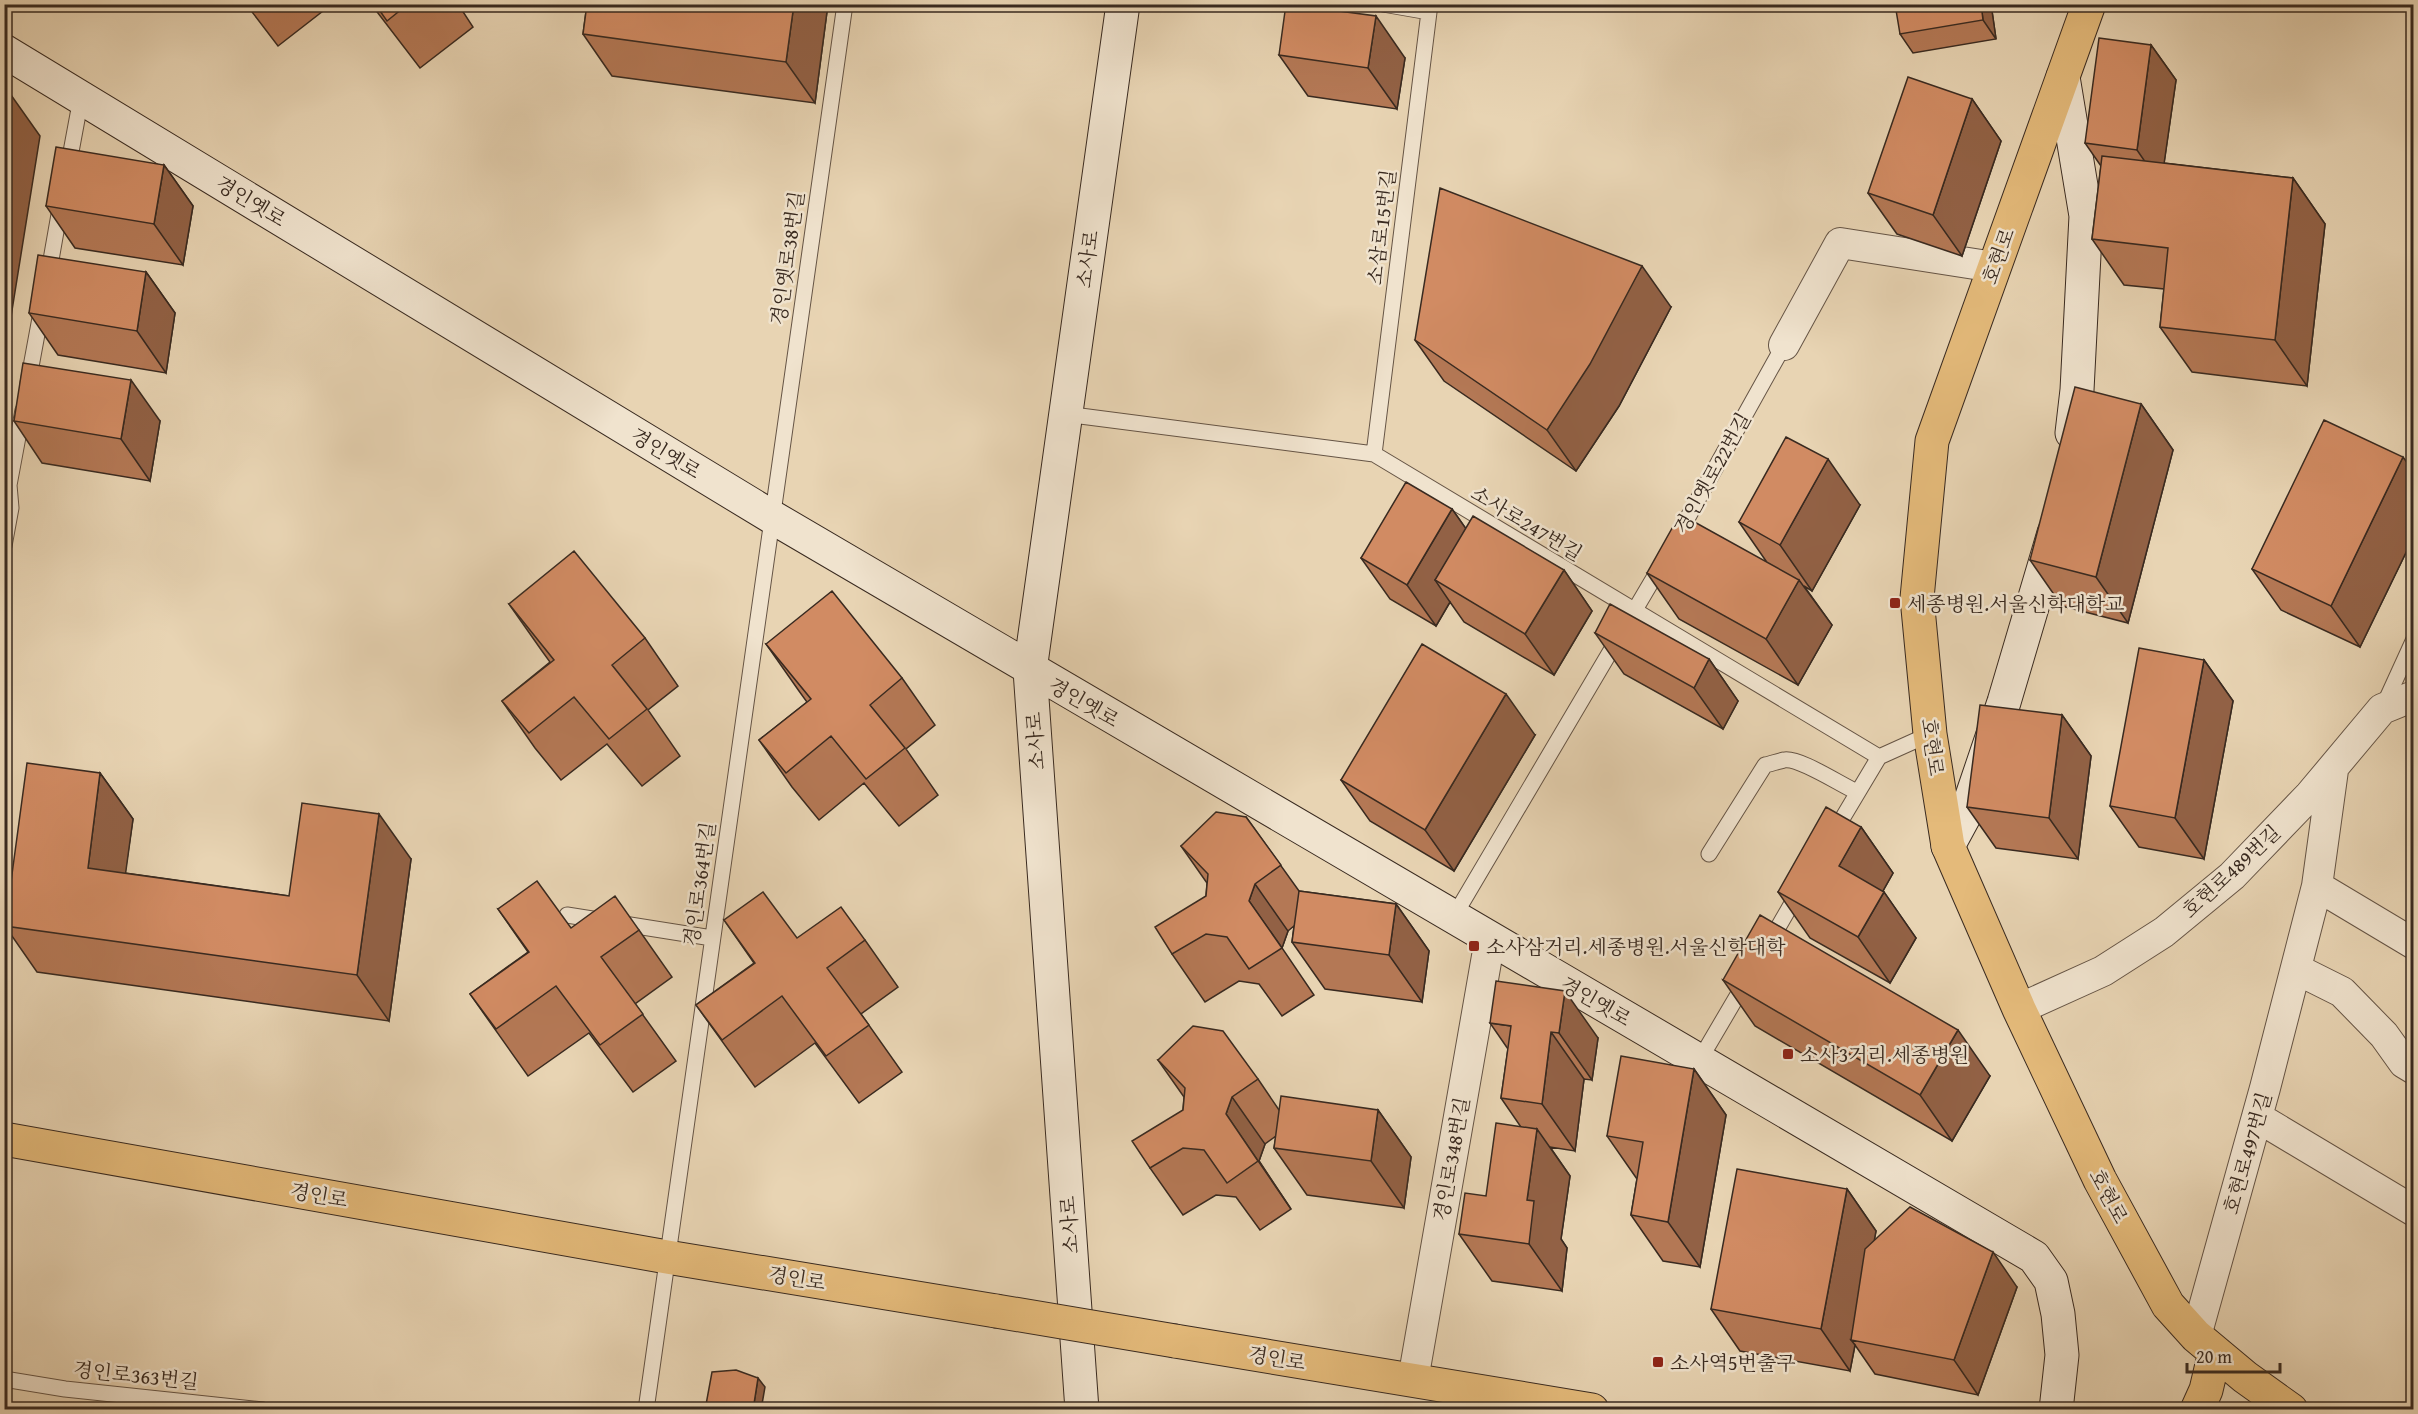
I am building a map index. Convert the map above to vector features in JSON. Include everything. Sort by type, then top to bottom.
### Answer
[{"type":"main road","name":"호현로","points":[[2089,4],[1932,441],[1917,598],[1930,734],[1947,846],[2019,1009],[2100,1180],[2168,1305],[2206,1344],[2245,1377],[2291,1410]]},
{"type":"main road","name":"경인로","points":[[4,1139],[667,1257],[1592,1410]]},
{"type":"main road","points":[[2197,1410],[2206,1390],[2206,1344]]},
{"type":"street","name":"소사로","points":[[1082,1410],[1030,670],[1123,4]]},
{"type":"street","name":"경인옛로","points":[[4,51],[772,517],[2034,1257],[2051,1281],[2058,1314],[2062,1355],[2060,1407]]},
{"type":"street","points":[[2063,77],[2086,216],[2077,390],[2068,461]]},
{"type":"street","name":"경인옛로22번길","points":[[1784,345],[1840,243],[1994,267]]},
{"type":"street","points":[[1947,846],[1967,811],[2004,702],[2053,536],[2060,504]]},
{"type":"street","name":"호현로489번길","points":[[2019,1009],[2103,971],[2164,932],[2232,876],[2333,770],[2382,709],[2414,696]]},
{"type":"street","name":"호현로497번길","points":[[2206,1344],[2257,1117],[2317,886],[2333,770]]},
{"type":"street","points":[[2317,886],[2414,944]]},
{"type":"street","name":"경인로348번길","points":[[1413,1380],[1490,939]]},
{"type":"street","points":[[2296,969],[2342,992],[2385,1035],[2404,1063],[2414,1069]]},
{"type":"street","points":[[2257,1117],[2414,1211]]},
{"type":"lane","name":"경인옛로38번길","points":[[772,517],[845,4]]},
{"type":"lane","points":[[1383,4],[1430,8]]},
{"type":"lane","name":"소삼로15번길","points":[[1374,454],[1430,8]]},
{"type":"lane","points":[[4,546],[9,485],[81,98]]},
{"type":"lane","name":"경인옛로22번길","points":[[1453,918],[1634,612],[1784,345]]},
{"type":"lane","name":"소사로247번길","points":[[1065,414],[1374,454],[1634,612],[1879,756]]},
{"type":"lane","name":"경인로364번길","points":[[667,1257],[772,517]]},
{"type":"lane","points":[[2382,709],[2414,639]]},
{"type":"lane","points":[[1828,842],[1879,756],[1930,734]]},
{"type":"lane","points":[[1709,854],[1765,765],[1786,759],[1812,767],[1831,780],[1857,792]]},
{"type":"lane","points":[[1764,952],[1805,882]]},
{"type":"lane","points":[[567,915],[712,938]]},
{"type":"lane","points":[[1699,1061],[1752,972]]},
{"type":"lane","points":[[646,1410],[667,1257]]},
{"type":"lane","name":"경인로363번길","points":[[4,1379],[65,1389],[263,1410]]},
{"type":"building","points":[[375,4],[408,4],[387,21]]},
{"type":"building","points":[[587,4],[794,4],[786,62],[583,34]]},
{"type":"building","points":[[1286,4],[1376,16],[1368,68],[1279,55]]},
{"type":"building","points":[[1895,4],[1981,4],[1983,20],[1900,34]]},
{"type":"building","points":[[2099,38],[2151,45],[2137,150],[2085,143]]},
{"type":"building","points":[[1908,77],[1972,99],[1933,215],[1868,193]]},
{"type":"building","points":[[4,94],[11,95],[4,134]]},
{"type":"building","points":[[56,147],[164,165],[154,224],[46,206]]},
{"type":"building","points":[[2102,156],[2293,178],[2275,340],[2160,327],[2168,248],[2092,239]]},
{"type":"building","points":[[1440,188],[1642,266],[1590,364],[1547,430],[1415,340]]},
{"type":"building","points":[[38,255],[146,272],[137,331],[29,313]]},
{"type":"building","points":[[23,363],[131,380],[121,439],[14,421]]},
{"type":"building","points":[[2075,387],[2141,404],[2096,577],[2030,560]]},
{"type":"building","points":[[2324,420],[2403,457],[2331,606],[2252,569]]},
{"type":"building","points":[[1786,437],[1828,459],[1780,545],[1739,522]]},
{"type":"building","points":[[1406,482],[1452,509],[1407,585],[1361,558]]},
{"type":"building","points":[[1680,514],[1799,580],[1766,639],[1647,573]]},
{"type":"building","points":[[1473,516],[1564,570],[1525,634],[1435,580]]},
{"type":"building","points":[[574,551],[645,638],[612,665],[647,709],[609,739],[574,697],[529,733],[502,701],[554,660],[509,604]]},
{"type":"building","points":[[832,591],[902,678],[870,705],[905,748],[866,779],[831,736],[786,773],[759,740],[811,699],[766,644]]},
{"type":"building","points":[[1610,604],[1709,659],[1694,688],[1595,633]]},
{"type":"building","points":[[1422,644],[1506,694],[1425,830],[1341,780]]},
{"type":"building","points":[[2139,648],[2204,660],[2175,818],[2110,806]]},
{"type":"building","points":[[1980,705],[2062,715],[2049,818],[1967,807]]},
{"type":"building","points":[[27,763],[100,773],[88,868],[289,896],[302,803],[379,814],[357,975],[5,926]]},
{"type":"building","points":[[1826,807],[1861,827],[1839,866],[1884,892],[1858,937],[1778,892]]},
{"type":"building","points":[[1216,812],[1246,817],[1281,865],[1255,884],[1249,901],[1282,948],[1249,969],[1227,937],[1206,934],[1172,954],[1155,927],[1206,896],[1208,874],[1181,846]]},
{"type":"building","points":[[537,881],[571,928],[615,896],[639,930],[601,957],[643,1014],[600,1045],[556,986],[496,1029],[470,994],[529,952],[498,909]]},
{"type":"building","points":[[1299,891],[1396,904],[1389,955],[1292,942]]},
{"type":"building","points":[[763,892],[797,938],[841,907],[865,940],[827,968],[869,1025],[826,1056],[782,996],[722,1040],[696,1005],[755,963],[724,920]]},
{"type":"building","points":[[1760,915],[1958,1030],[1920,1095],[1723,980]]},
{"type":"building","points":[[1496,981],[1565,991],[1559,1033],[1551,1032],[1542,1104],[1501,1098],[1511,1026],[1490,1023]]},
{"type":"building","points":[[1193,1026],[1223,1031],[1258,1079],[1232,1097],[1226,1114],[1258,1161],[1227,1183],[1204,1150],[1183,1148],[1150,1168],[1132,1141],[1183,1110],[1185,1088],[1158,1060]]},
{"type":"building","points":[[1621,1056],[1694,1069],[1668,1222],[1631,1215],[1643,1142],[1607,1136]]},
{"type":"building","points":[[1281,1096],[1378,1110],[1371,1161],[1274,1148]]},
{"type":"building","points":[[1496,1123],[1537,1129],[1527,1200],[1534,1201],[1529,1244],[1459,1234],[1465,1193],[1486,1196]]},
{"type":"building","points":[[1737,1169],[1847,1189],[1821,1329],[1711,1309]]},
{"type":"building","points":[[1910,1207],[1993,1252],[1954,1360],[1851,1340],[1865,1249]]},
{"type":"building","points":[[736,1370],[758,1378],[753,1410],[705,1410],[712,1372]]},
{"type":"place","name":"세종병원.서울신학대학교","points":[[1895,603]]},
{"type":"place","name":"소사삼거리.세종병원.서울신학대학","points":[[1474,946]]},
{"type":"place","name":"소사3거리.세종병원","points":[[1788,1054]]},
{"type":"place","name":"소사역5번출구","points":[[1658,1362]]}]
